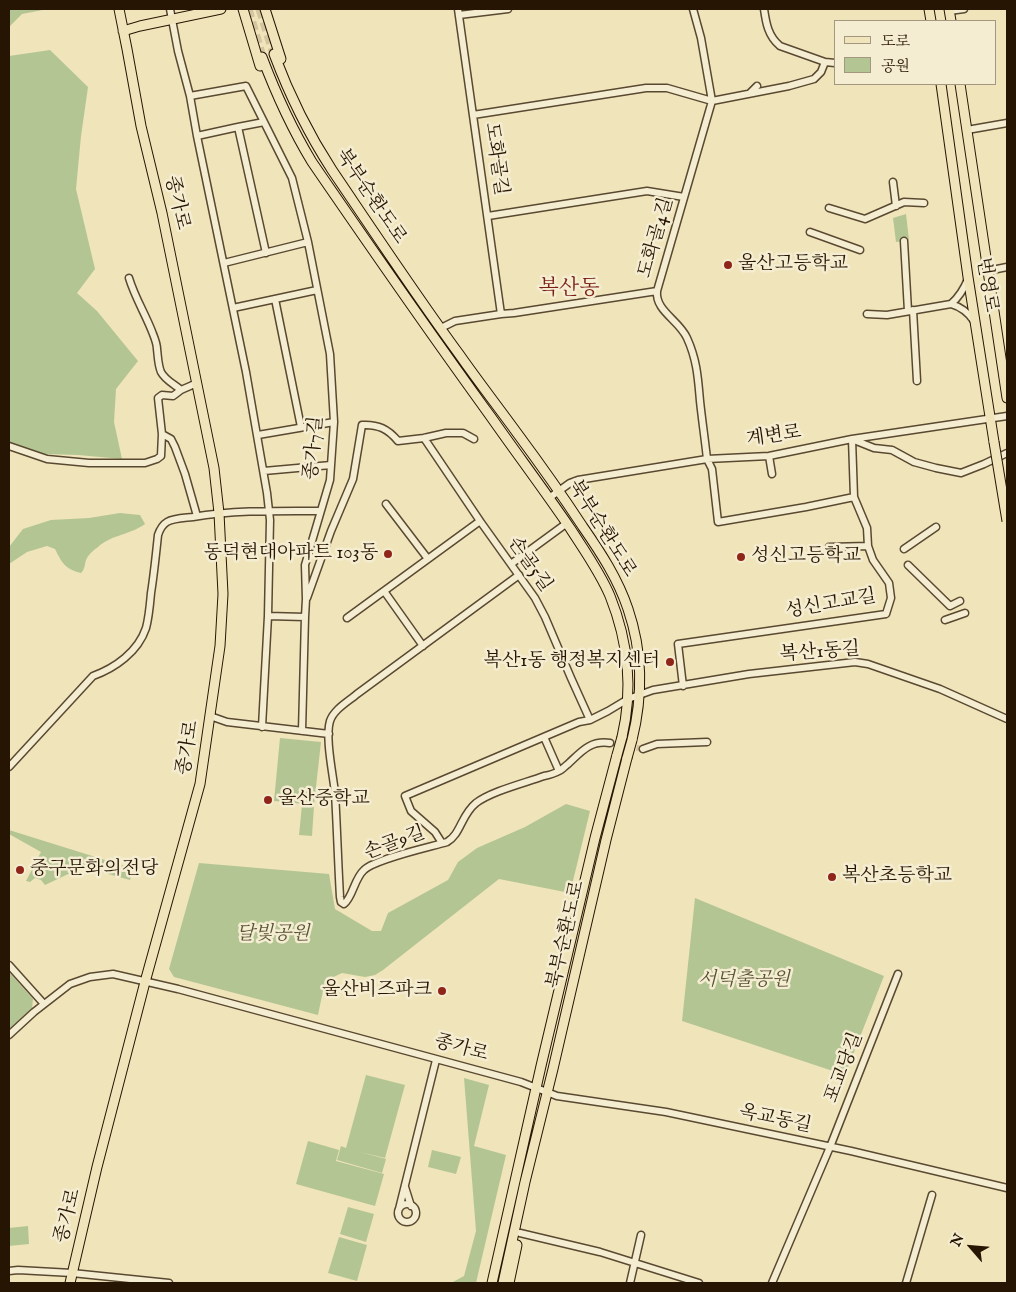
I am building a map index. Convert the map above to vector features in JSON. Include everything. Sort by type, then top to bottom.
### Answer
[{"type":"main road","name":"종가로","points":[[70,1283],[145,982],[200,784],[220,646],[223,609],[223,570],[214,468],[162,213],[141,126],[119,9]]},
{"type":"main road","points":[[123,31],[221,9]]},
{"type":"main road","points":[[243,9],[267,84],[299,150],[330,196],[403,293]]},
{"type":"main road","points":[[265,9],[288,78],[306,117],[412,286]]},
{"type":"main road","name":"북부순환도로","points":[[274,54],[292,98],[322,155],[441,328],[612,570],[629,611],[636,640],[640,677],[638,717],[606,840],[503,1283]]},
{"type":"main road","name":"북부순환도로","points":[[262,57],[281,104],[303,148],[403,293],[567,523],[601,576],[617,615],[623,636],[628,699],[622,738],[595,838],[527,1125],[492,1283]]},
{"type":"main road","name":"번영로","points":[[941,85],[968,277],[1007,521]]},
{"type":"main road","name":"번영로","points":[[960,85],[1007,398]]},
{"type":"main road","points":[[486,1283],[504,1206],[527,1125]]},
{"type":"main road","points":[[509,1283],[532,1171],[538,1127]]},
{"type":"street","points":[[170,9],[178,51],[190,96],[264,470],[270,520],[268,616],[262,727]]},
{"type":"street","points":[[458,12],[508,9]]},
{"type":"street","name":"도화골4길","points":[[441,328],[455,321],[501,314],[514,314],[657,291],[712,101],[701,38],[693,9]]},
{"type":"street","points":[[764,9],[768,30],[775,42],[780,46],[825,62],[834,63]]},
{"type":"street","points":[[949,10],[964,9]]},
{"type":"street","name":"도화골길","points":[[458,12],[501,314]]},
{"type":"street","points":[[473,115],[646,88],[667,88],[712,101],[814,79],[821,72],[825,62]]},
{"type":"street","name":"종가7길","points":[[190,96],[246,86],[292,178],[308,242],[330,354],[334,422],[330,480],[305,565],[306,599],[302,731]]},
{"type":"street","points":[[750,94],[756,86]]},
{"type":"street","points":[[197,136],[264,122]]},
{"type":"street","points":[[967,130],[1007,123]]},
{"type":"street","points":[[238,126],[266,252]]},
{"type":"street","points":[[894,182],[896,206]]},
{"type":"street","points":[[488,216],[647,191],[684,197]]},
{"type":"street","points":[[829,208],[865,219],[904,202],[924,203]]},
{"type":"street","points":[[810,232],[860,250]]},
{"type":"street","points":[[904,241],[917,381]]},
{"type":"street","points":[[224,263],[308,242]]},
{"type":"street","points":[[988,270],[1007,267]]},
{"type":"street","points":[[951,304],[961,293],[968,277]]},
{"type":"street","points":[[129,278],[152,332],[157,347],[158,363],[161,372],[166,379],[181,390]]},
{"type":"street","points":[[233,308],[317,290]]},
{"type":"street","points":[[657,291],[658,303],[684,330],[697,366],[707,459],[712,469],[718,522],[854,497],[852,439],[874,448],[892,450],[914,462],[960,472],[984,464],[1007,453]]},
{"type":"street","points":[[275,299],[301,427]]},
{"type":"street","points":[[867,314],[887,315],[951,304],[964,310],[976,323]]},
{"type":"street","points":[[9,446],[47,459],[89,463],[145,462],[157,459],[161,456],[162,434],[158,398],[162,395],[173,396],[197,382]]},
{"type":"street","name":"계변로","points":[[549,498],[570,483],[578,480],[707,459],[769,456],[852,439],[1007,416]]},
{"type":"street","points":[[258,435],[334,422]]},
{"type":"street","points":[[306,599],[331,531],[353,479],[362,425],[374,425],[391,432],[398,441],[446,433],[463,433],[474,439]]},
{"type":"street","points":[[162,434],[171,439],[175,447],[197,516]]},
{"type":"street","name":"손골5길","points":[[424,438],[535,598],[590,720]]},
{"type":"street","points":[[769,456],[772,474]]},
{"type":"street","points":[[264,470],[331,466]]},
{"type":"street","name":"성신고교길","points":[[683,686],[678,644],[886,614],[891,598],[889,583],[873,560],[868,546],[867,528],[854,497]]},
{"type":"street","points":[[386,504],[428,559]]},
{"type":"street","points":[[9,767],[93,676],[116,665],[139,642],[146,628],[160,530],[167,522],[175,519],[219,513],[269,510],[320,511]]},
{"type":"street","points":[[347,618],[480,521]]},
{"type":"street","points":[[511,564],[567,523]]},
{"type":"street","points":[[904,549],[936,527]]},
{"type":"street","points":[[830,546],[868,546]]},
{"type":"street","points":[[908,565],[950,606],[960,601]]},
{"type":"street","points":[[210,716],[227,722],[328,734],[330,721],[335,713],[357,694],[519,575]]},
{"type":"street","points":[[384,591],[423,646]]},
{"type":"street","points":[[945,620],[965,613]]},
{"type":"street","points":[[268,616],[305,616]]},
{"type":"street","name":"복산1동길","points":[[442,843],[430,828],[411,811],[406,796],[580,722],[590,720],[608,712],[628,699],[653,690],[749,674],[854,662],[868,664],[940,689],[1007,719]]},
{"type":"street","name":"손골9길","points":[[328,734],[335,794],[340,897],[341,902],[344,904],[348,901],[358,877],[367,868],[452,839],[464,817],[474,804],[480,800],[560,771],[588,746],[595,743],[610,743]]},
{"type":"street","points":[[544,737],[560,771]]},
{"type":"street","points":[[643,749],[657,744],[707,742]]},
{"type":"street","points":[[9,965],[44,1004]]},
{"type":"street","name":"종가로","points":[[9,1035],[70,984],[90,977],[113,974],[178,989],[521,1082],[536,1088]]},
{"type":"street","name":"포교당길","points":[[772,1283],[830,1147],[898,974]]},
{"type":"street","points":[[405,1186],[415,1215],[412,1220],[407,1222],[400,1219],[398,1214],[399,1208],[436,1060]]},
{"type":"street","name":"옥교동길","points":[[536,1088],[557,1096],[666,1112],[944,1172],[1007,1188]]},
{"type":"street","points":[[906,1283],[932,1195]]},
{"type":"street","points":[[399,1208],[407,1204],[411,1206]]},
{"type":"street","points":[[520,1233],[600,1252],[698,1283]]},
{"type":"street","points":[[630,1283],[641,1236]]},
{"type":"street","points":[[9,1271],[72,1273],[169,1283]]},
{"type":"green space","points":[[9,9],[48,9],[22,14],[9,27]]},
{"type":"green space","points":[[50,50],[88,87],[76,189],[95,269],[77,293],[97,311],[138,361],[116,389],[114,422],[122,459],[44,454],[9,442],[9,56]]},
{"type":"green space","points":[[906,214],[909,240],[896,242],[893,218]]},
{"type":"green space","points":[[120,513],[140,515],[145,524],[103,543],[88,556],[81,573],[68,567],[62,562],[55,549],[47,546],[27,552],[9,564],[9,547],[23,529],[51,520],[89,518]]},
{"type":"green space","points":[[280,738],[321,742],[314,805],[274,801]]},
{"type":"green space","name":"달빛공원","points":[[566,804],[590,811],[570,893],[499,879],[375,975],[365,977],[342,973],[325,981],[318,1015],[174,977],[169,969],[199,863],[329,874],[335,909],[372,931],[381,931],[388,913],[448,880],[458,862],[477,848],[525,827]]},
{"type":"green space","points":[[302,805],[314,806],[312,836],[299,835]]},
{"type":"green space","points":[[9,830],[134,869],[130,880],[83,867],[45,885],[41,880],[35,878],[30,882],[26,881],[41,852],[9,834]]},
{"type":"green space","name":"서덕출공원","points":[[695,898],[884,976],[845,1075],[682,1021]]},
{"type":"green space","points":[[9,972],[33,999],[32,1008],[9,1029]]},
{"type":"green space","points":[[366,1075],[405,1085],[385,1158],[360,1152],[386,1159],[382,1173],[337,1160],[341,1146],[346,1148]]},
{"type":"green space","points":[[464,1078],[489,1085],[474,1146],[506,1155],[476,1283],[451,1283],[464,1276],[476,1231]]},
{"type":"green space","points":[[308,1141],[339,1150],[336,1161],[384,1174],[375,1206],[296,1184]]},
{"type":"green space","points":[[432,1150],[461,1157],[456,1174],[428,1167]]},
{"type":"green space","points":[[348,1207],[374,1214],[366,1242],[340,1234]]},
{"type":"green space","points":[[28,1226],[29,1244],[9,1246],[9,1228]]},
{"type":"green space","points":[[339,1237],[367,1245],[357,1281],[328,1273]]},
{"type":"tunnel","points":[[248,9],[262,57]]},
{"type":"tunnel","points":[[260,9],[274,54]]},
{"type":"tunnel","points":[[610,743],[643,749]]},
{"type":"place","name":"울산고등학교","points":[[728,265]]},
{"type":"place","name":"동덕현대아파트 103동","points":[[388,554]]},
{"type":"place","name":"성신고등학교","points":[[741,557]]},
{"type":"place","name":"복산1동 행정복지센터","points":[[670,662]]},
{"type":"place","name":"울산중학교","points":[[268,800]]},
{"type":"place","name":"중구문화의전당","points":[[20,870]]},
{"type":"place","name":"복산초등학교","points":[[832,877]]},
{"type":"place","name":"울산비즈파크","points":[[442,991]]},
{"type":"district","name":"복산동","points":[[569,290]]}]
